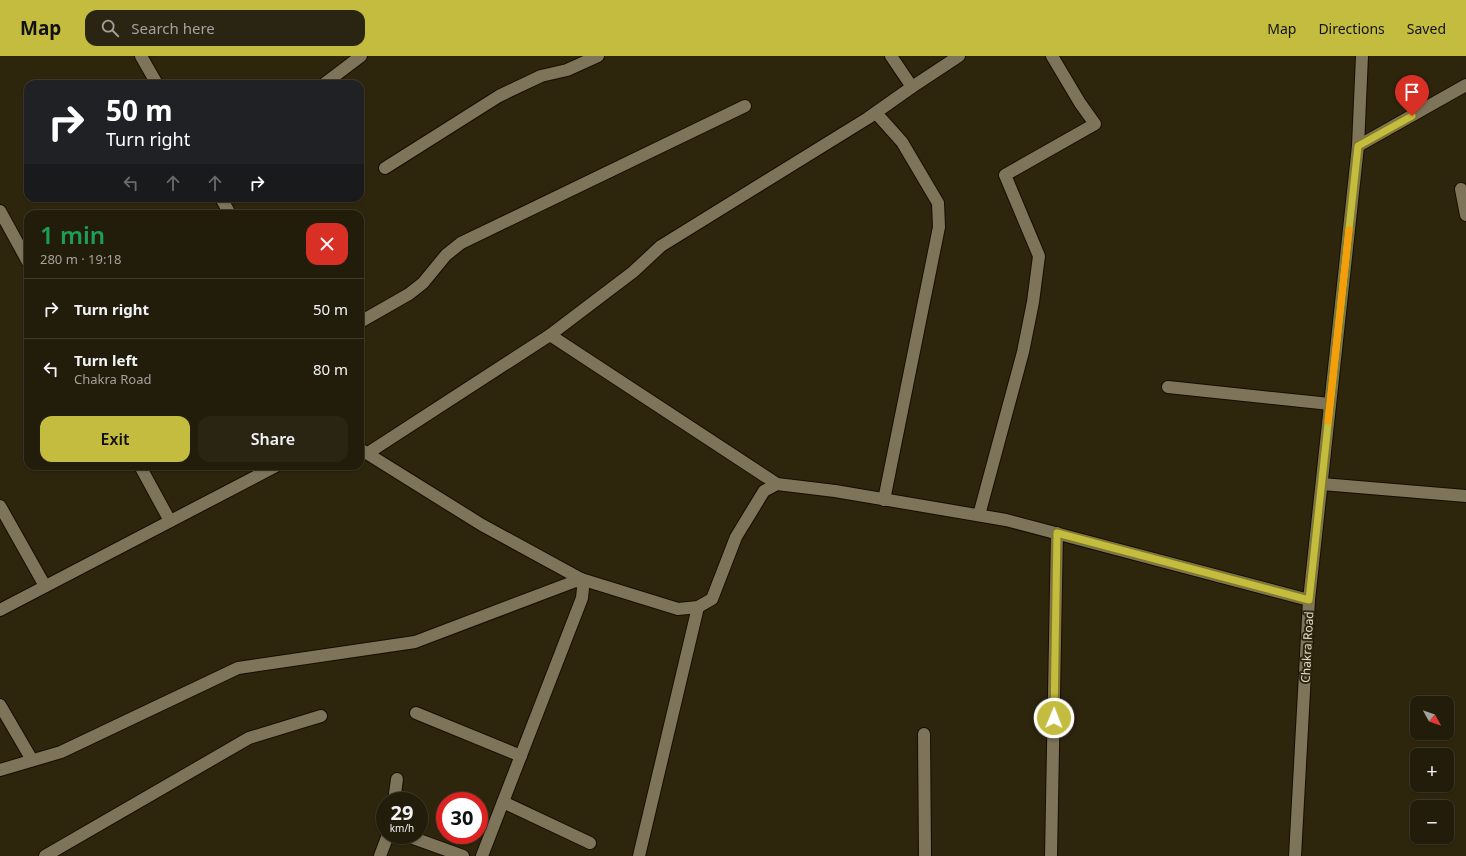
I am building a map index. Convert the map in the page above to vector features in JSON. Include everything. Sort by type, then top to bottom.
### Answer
[{"type":"street","points":[[141,56],[155,80]]},
{"type":"street","points":[[329,80],[361,56]]},
{"type":"street","points":[[385,168],[499,96],[541,76],[567,70],[598,56]]},
{"type":"street","points":[[892,56],[912,87]]},
{"type":"street","points":[[777,484],[764,491],[736,537],[712,599],[698,607],[678,609],[582,579],[482,525],[364,451],[550,335],[633,272],[661,246],[876,113],[959,56]]},
{"type":"street","points":[[979,515],[1024,352],[1039,256],[1005,175],[1095,124],[1080,103],[1052,56]]},
{"type":"street","name":"Chakra Road","points":[[1296,856],[1309,600],[1358,146],[1362,56]]},
{"type":"street","points":[[1358,146],[1466,85]]},
{"type":"street","points":[[364,320],[409,294],[423,283],[446,255],[461,243],[746,106]]},
{"type":"street","points":[[876,113],[902,142],[938,202],[939,227],[884,500]]},
{"type":"street","points":[[1461,189],[1466,215]]},
{"type":"street","points":[[0,211],[24,255]]},
{"type":"street","points":[[550,335],[777,484],[1006,520],[1309,600]]},
{"type":"street","points":[[1168,387],[1330,404]]},
{"type":"street","points":[[142,470],[170,521]]},
{"type":"street","points":[[0,610],[268,470]]},
{"type":"street","points":[[1322,484],[1466,496]]},
{"type":"street","points":[[0,506],[45,586]]},
{"type":"street","points":[[1051,856],[1057,533]]},
{"type":"street","points":[[482,856],[582,598],[582,579]]},
{"type":"street","points":[[0,770],[61,752],[238,668],[415,642],[582,579]]},
{"type":"street","points":[[638,856],[698,607]]},
{"type":"street","points":[[0,705],[32,760]]},
{"type":"street","points":[[416,713],[521,756]]},
{"type":"street","points":[[45,856],[249,738],[321,716]]},
{"type":"street","points":[[924,734],[925,856]]},
{"type":"street","points":[[395,792],[397,779]]},
{"type":"street","points":[[503,802],[590,843]]},
{"type":"street","points":[[428,843],[462,856]]},
{"type":"street","points":[[380,856],[385,844]]},
{"type":"slow traffic","points":[[1328,421],[1349,230]]},
{"type":"route","points":[[1054,718],[1057,533],[1309,600],[1358,146],[1412,116]]}]
